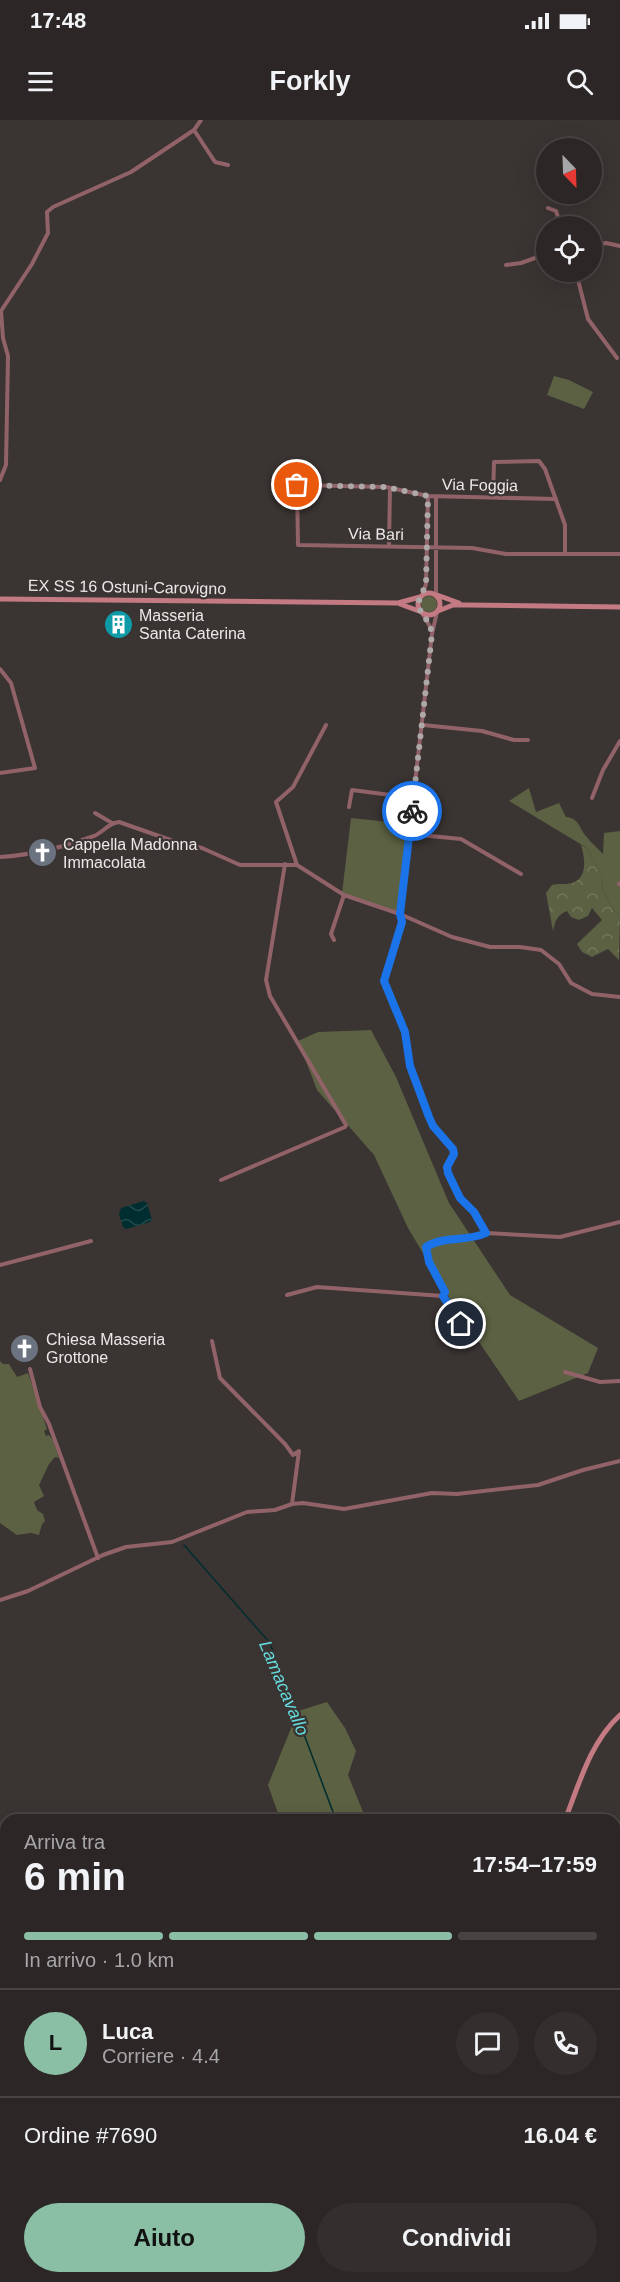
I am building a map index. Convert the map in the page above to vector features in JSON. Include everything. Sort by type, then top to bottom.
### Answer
[{"type":"main road","points":[[398,603],[428,592],[448,601],[467,604]]},
{"type":"main road","points":[[436,595],[440,601],[438,611]]},
{"type":"main road","points":[[421,596],[418,607],[422,613]]},
{"type":"main road","name":"EX SS 16 Ostuni-Carovigno","points":[[0,598],[398,603]]},
{"type":"main road","points":[[398,603],[430,615],[453,605],[467,604],[620,607]]},
{"type":"main road","points":[[567,1814],[584,1770],[600,1739],[620,1715]]},
{"type":"street","points":[[0,480],[6,465],[8,356],[3,338],[1,311],[32,264],[48,233],[47,212],[131,172],[194,130],[201,120]]},
{"type":"street","points":[[194,130],[215,162],[228,165]]},
{"type":"street","points":[[548,208],[556,211],[558,216]]},
{"type":"street","points":[[602,244],[620,246]]},
{"type":"street","points":[[506,266],[536,257]]},
{"type":"street","points":[[578,282],[588,320],[617,358]]},
{"type":"street","points":[[493,497],[494,462],[539,461],[545,470],[565,525],[565,554]]},
{"type":"street","name":"Via Foggia","points":[[297,485],[390,488],[428,496],[556,499]]},
{"type":"street","name":"Via Bari","points":[[297,485],[298,544],[472,548],[506,554],[620,554]]},
{"type":"street","points":[[389,546],[390,488]]},
{"type":"street","points":[[421,596],[426,584],[428,496]]},
{"type":"street","points":[[436,496],[436,595]]},
{"type":"street","points":[[438,611],[432,634],[400,914],[401,930],[384,978],[384,984],[405,1032],[410,1066],[429,1117],[433,1126],[453,1149],[454,1154],[447,1167],[448,1173],[460,1198],[474,1212],[486,1233]]},
{"type":"street","points":[[422,613],[430,625],[432,634]]},
{"type":"street","points":[[0,669],[11,683],[35,768],[0,773]]},
{"type":"street","points":[[423,725],[482,732],[514,740],[528,740]]},
{"type":"street","points":[[297,865],[276,802],[293,787],[326,726]]},
{"type":"street","points":[[592,798],[603,770],[620,741]]},
{"type":"street","points":[[349,807],[352,790],[414,798]]},
{"type":"street","points":[[95,813],[112,823]]},
{"type":"street","points":[[0,857],[16,856],[76,843],[100,834],[112,823],[119,822],[179,843],[202,848],[240,865],[297,865],[344,895],[400,914],[452,937],[490,947],[520,946],[541,950],[559,964],[571,983],[592,994],[620,997]]},
{"type":"street","points":[[410,834],[461,840],[521,874]]},
{"type":"street","points":[[222,1180],[346,1125],[270,996],[266,980],[285,864]]},
{"type":"street","points":[[334,940],[331,934],[344,895]]},
{"type":"street","points":[[461,1324],[443,1296],[445,1292],[429,1262],[426,1247],[451,1238],[480,1236],[486,1233],[560,1238],[620,1222]]},
{"type":"street","points":[[0,1265],[91,1241]]},
{"type":"street","points":[[287,1294],[317,1287],[443,1296]]},
{"type":"street","points":[[212,1341],[220,1378],[293,1455],[299,1451],[292,1504]]},
{"type":"street","points":[[30,1369],[40,1407],[49,1424],[98,1558]]},
{"type":"street","points":[[566,1372],[600,1382],[620,1381]]},
{"type":"street","points":[[0,1599],[28,1592],[126,1547],[172,1542],[247,1512],[275,1510],[303,1503],[344,1509],[432,1493],[457,1494],[538,1485],[620,1461]]},
{"type":"green space","points":[[554,376],[569,380],[593,392],[584,409],[547,395]]},
{"type":"green space","points":[[429,596],[435,598],[437,604],[435,610],[429,612],[423,610],[421,604],[423,598]]},
{"type":"green space","points":[[529,788],[536,812],[559,803],[566,817],[576,821],[588,839],[603,854],[604,833],[620,831],[620,916],[612,908],[601,885],[603,880],[587,848],[509,801]]},
{"type":"green space","points":[[351,818],[409,824],[400,914],[342,893]]},
{"type":"green space","points":[[581,845],[587,848],[603,880],[601,885],[612,908],[620,916],[619,960],[608,949],[592,957],[582,952],[577,944],[602,920],[592,908],[588,916],[579,920],[571,917],[567,911],[561,914],[553,931],[546,893],[552,885],[572,883],[581,877],[584,856]]},
{"type":"green space","points":[[371,1030],[396,1077],[449,1203],[510,1295],[598,1348],[588,1373],[519,1401],[452,1302],[408,1228],[374,1155],[317,1090],[298,1041],[318,1032]]},
{"type":"green space","points":[[0,1361],[3,1364],[9,1364],[17,1377],[28,1373],[47,1429],[44,1431],[46,1436],[49,1435],[53,1440],[59,1458],[55,1457],[49,1464],[39,1485],[44,1496],[34,1502],[45,1521],[39,1535],[31,1533],[17,1535],[0,1523]]},
{"type":"green space","points":[[327,1702],[345,1728],[356,1751],[348,1775],[364,1814],[278,1814],[268,1785],[298,1711]]},
{"type":"water","points":[[144,1201],[147,1203],[152,1220],[126,1229],[123,1227],[119,1214],[121,1208]]},
{"type":"waterway","name":"Lamacavallo","points":[[184,1545],[270,1643],[334,1814]]},
{"type":"way so far","points":[[297,485],[386,487],[428,496],[426,584],[418,600],[418,607],[427,619],[432,634],[412,811]]},
{"type":"place","name":"Masseria Santa Caterina","points":[[118,624]]},
{"type":"place","name":"Cappella Madonna Immacolata","points":[[42,853]]},
{"type":"place","name":"Chiesa Masseria Grottone","points":[[25,1348]]},
{"type":"route","points":[[412,811],[400,914],[401,930],[384,978],[384,984],[405,1032],[410,1066],[429,1117],[433,1126],[453,1149],[454,1154],[447,1167],[448,1173],[460,1198],[474,1212],[486,1233],[470,1238],[451,1238],[426,1247],[429,1262],[445,1292],[443,1296],[461,1324]]}]
